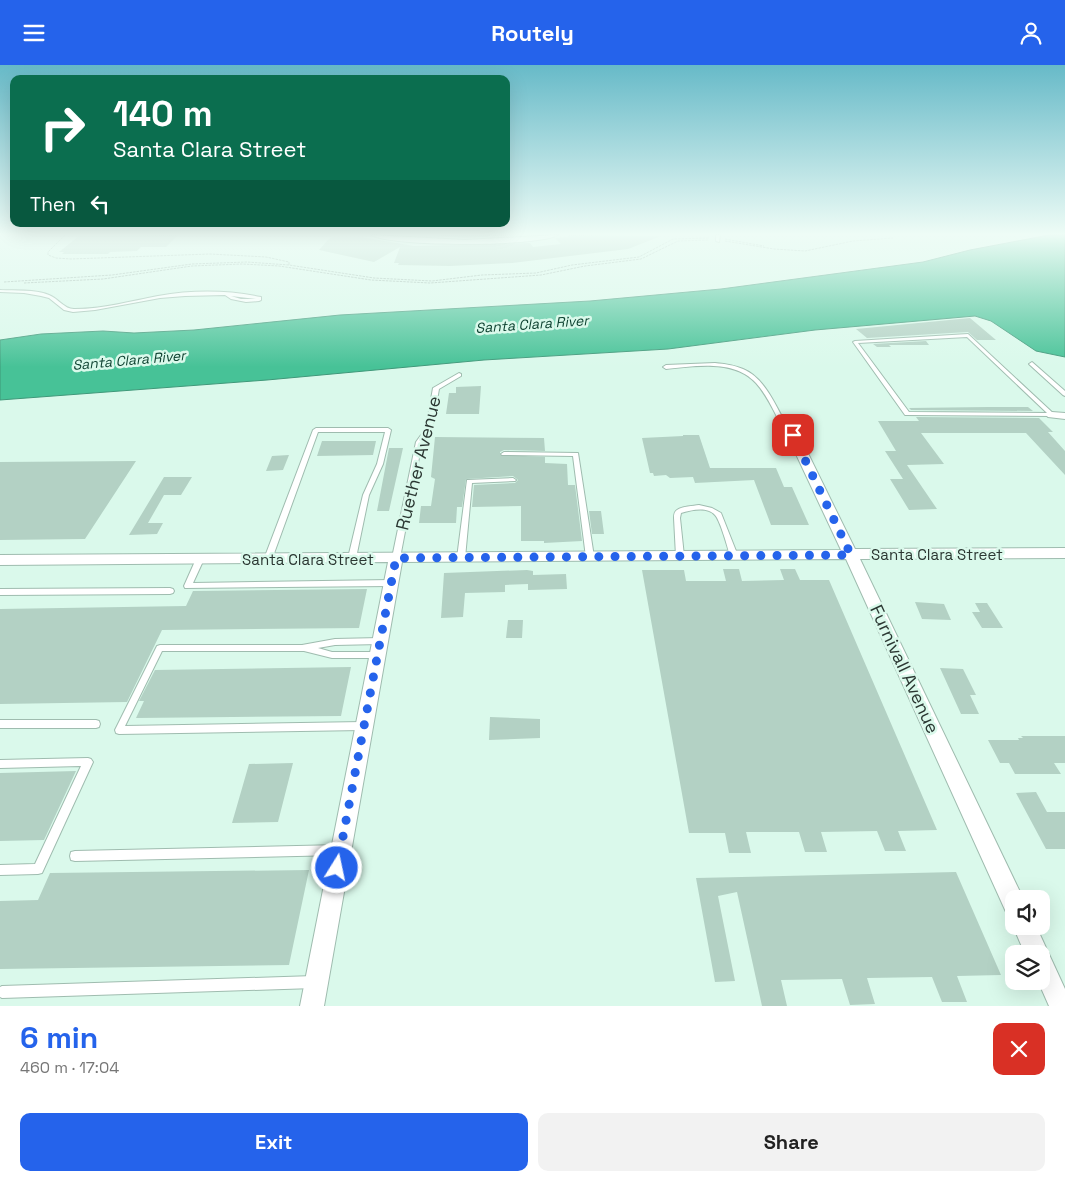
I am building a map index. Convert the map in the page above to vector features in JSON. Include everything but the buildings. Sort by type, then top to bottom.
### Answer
[{"type":"street","points":[[1052,415],[1065,416]]},
{"type":"street","name":"Furnivall Avenue","points":[[793,435],[1007,890]]},
{"type":"street","name":"Santa Clara Street","points":[[0,560],[1065,553]]},
{"type":"street","name":"Ruether Avenue","points":[[312,1006],[396,558]]},
{"type":"street","points":[[1050,982],[1061,1006]]},
{"type":"lane","points":[[0,291],[41,294],[55,299],[64,309],[73,311],[187,294],[226,294],[246,295],[259,298],[251,301],[241,300],[226,294]]},
{"type":"lane","points":[[968,335],[1052,415],[907,415],[855,342],[968,335]]},
{"type":"lane","points":[[666,367],[710,364],[730,366],[747,372],[757,380],[788,432],[793,435]]},
{"type":"lane","points":[[1032,364],[1065,394]]},
{"type":"lane","name":"Ruether Avenue","points":[[396,558],[419,442],[429,428],[436,387],[459,375]]},
{"type":"lane","points":[[268,559],[316,430],[388,430],[380,464],[366,495],[352,558]]},
{"type":"lane","points":[[504,454],[576,454],[580,496],[586,517],[590,557]]},
{"type":"lane","points":[[461,558],[469,481],[513,480]]},
{"type":"lane","points":[[680,556],[676,518],[678,512],[696,508],[714,510],[719,515],[734,555]]},
{"type":"lane","points":[[200,559],[188,586],[391,583]]},
{"type":"lane","points":[[0,591],[170,591]]},
{"type":"lane","points":[[364,726],[119,730],[160,648],[302,648],[335,642],[379,648]]},
{"type":"lane","points":[[302,648],[332,655],[379,648]]},
{"type":"lane","points":[[0,724],[96,724]]},
{"type":"lane","points":[[0,764],[88,761],[38,869],[0,870]]},
{"type":"lane","points":[[75,855],[340,849]]},
{"type":"lane","points":[[2,993],[317,981]]},
{"type":"path","points":[[0,284],[63,279]]},
{"type":"path","points":[[0,284],[103,279]]},
{"type":"path","points":[[363,279],[430,283],[468,279]]},
{"type":"path","points":[[397,279],[432,281],[449,279]]},
{"type":"water","name":"Santa Clara River","points":[[796,279],[1065,279],[1065,357],[1036,351],[991,321],[975,316],[815,330],[668,349],[484,360],[267,380],[0,400],[0,340],[41,334],[194,330],[340,315],[590,301],[721,289]]},
{"type":"route","points":[[337,868],[396,558],[851,555],[793,435]]}]
